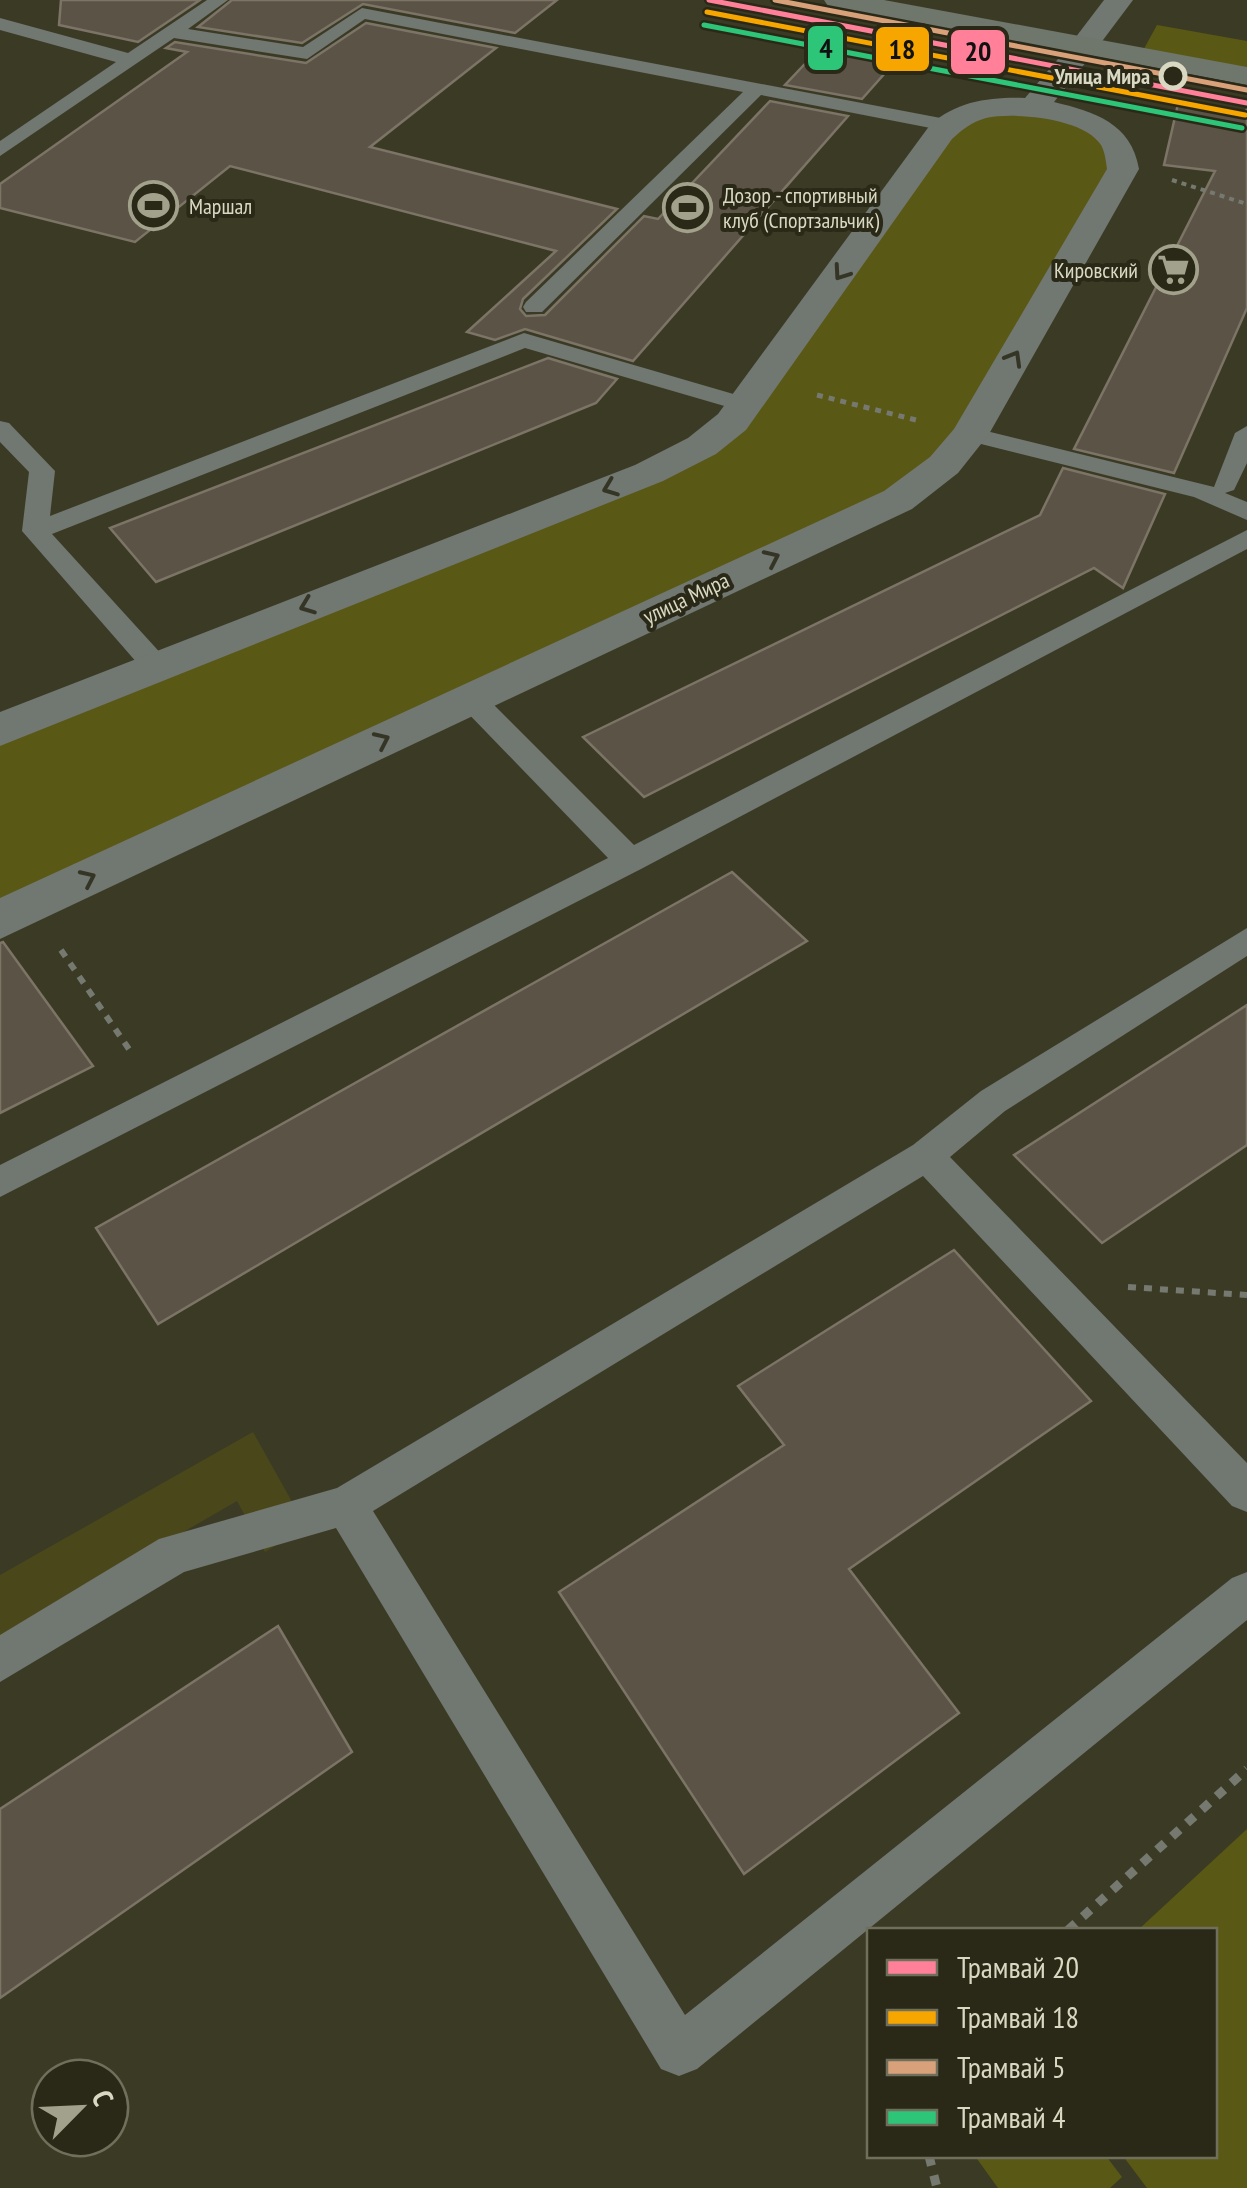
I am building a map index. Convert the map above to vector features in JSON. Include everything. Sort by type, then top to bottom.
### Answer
[{"type":"main road","points":[[838,0],[1247,76]]},
{"type":"street","points":[[1032,109],[1119,0]]},
{"type":"street","name":"улица Мира","points":[[0,920],[898,500],[944,465],[970,434],[1124,168],[1120,148],[1106,132],[1072,117],[999,104],[964,114],[946,125]]},
{"type":"street","points":[[0,730],[155,665],[649,473],[702,446],[756,393],[946,125]]},
{"type":"lane","points":[[0,150],[219,0]]},
{"type":"lane","points":[[171,32],[307,53],[362,13],[946,125]]},
{"type":"lane","points":[[0,24],[131,60]]},
{"type":"lane","points":[[534,307],[758,88]]},
{"type":"lane","points":[[35,531],[524,340],[756,393]]},
{"type":"lane","points":[[0,428],[42,471],[35,531],[155,665]]},
{"type":"lane","points":[[1225,487],[1247,433]]},
{"type":"lane","points":[[970,434],[1225,487],[1247,512]]},
{"type":"lane","points":[[0,1182],[630,861],[1247,538]]},
{"type":"lane","points":[[471,699],[630,861]]},
{"type":"lane","points":[[0,1660],[174,1554],[346,1505],[926,1156],[992,1101],[1247,940]]},
{"type":"lane","points":[[926,1156],[1247,1492]]},
{"type":"lane","points":[[346,1505],[678,2051],[1247,1592]]},
{"type":"path","points":[[1175,180],[1247,204]]},
{"type":"path","points":[[756,393],[970,434]]},
{"type":"path","points":[[61,950],[162,1097]]},
{"type":"path","points":[[1070,1928],[1247,1770]]},
{"type":"path","points":[[930,2158],[938,2188]]},
{"type":"shaded area","points":[[1157,25],[1247,41],[1247,76],[1140,56]]},
{"type":"shaded area","points":[[963,114],[1072,117],[1120,148],[944,465],[0,920],[0,730],[702,446]]},
{"type":"shaded area","points":[[253,1432],[306,1527],[265,1552],[237,1501],[0,1638],[0,1575]]},
{"type":"shaded area","points":[[1247,1829],[1247,2188],[1147,2188],[1124,2158],[1217,2158],[1217,1928],[1140,1928]]},
{"type":"shaded area","points":[[976,2158],[1108,2158],[1122,2177],[1110,2188],[998,2188]]},
{"type":"building","points":[[61,0],[200,0],[138,42],[59,25]]},
{"type":"building","points":[[232,0],[557,0],[515,33],[363,4],[302,43],[198,27]]},
{"type":"building","points":[[366,23],[496,48],[370,147],[617,209],[523,299],[520,309],[526,316],[545,315],[644,216],[658,219],[770,101],[848,116],[633,361],[525,329],[495,340],[467,332],[556,251],[230,166],[135,242],[0,208],[0,184],[187,52],[166,48],[175,42],[306,63]]},
{"type":"building","points":[[819,49],[893,64],[862,99],[785,85]]},
{"type":"building","points":[[1178,104],[1243,118],[1247,109],[1247,308],[1174,473],[1074,449],[1215,171],[1164,165]]},
{"type":"building","points":[[548,358],[617,379],[596,403],[156,582],[110,528]]},
{"type":"building","points":[[1063,468],[1165,494],[1123,588],[1094,568],[644,797],[583,737],[1040,515]]},
{"type":"building","points":[[732,872],[807,941],[158,1324],[96,1228]]},
{"type":"building","points":[[0,943],[93,1066],[0,1113]]},
{"type":"building","points":[[1247,1005],[1247,1145],[1102,1243],[1014,1155]]},
{"type":"building","points":[[954,1250],[1091,1401],[849,1569],[959,1713],[744,1874],[559,1592],[784,1445],[738,1386]]},
{"type":"building","points":[[278,1626],[352,1752],[0,1998],[0,1809]]},
{"type":"tram line","name":"20","points":[[709,0],[1247,103]]},
{"type":"tram line","name":"5","points":[[775,0],[1247,90]]},
{"type":"tram line","name":"18","points":[[707,12],[1245,115]]},
{"type":"tram line","name":"4","points":[[704,25],[1242,128]]},
{"type":"place","name":"Улица Мира","points":[[1173,76]]},
{"type":"place","name":"Маршал","points":[[154,206]]},
{"type":"place","name":"Дозор - спортивный клуб (Спортзальчик)","points":[[688,208]]},
{"type":"place","name":"Кировский","points":[[1173,270]]}]
